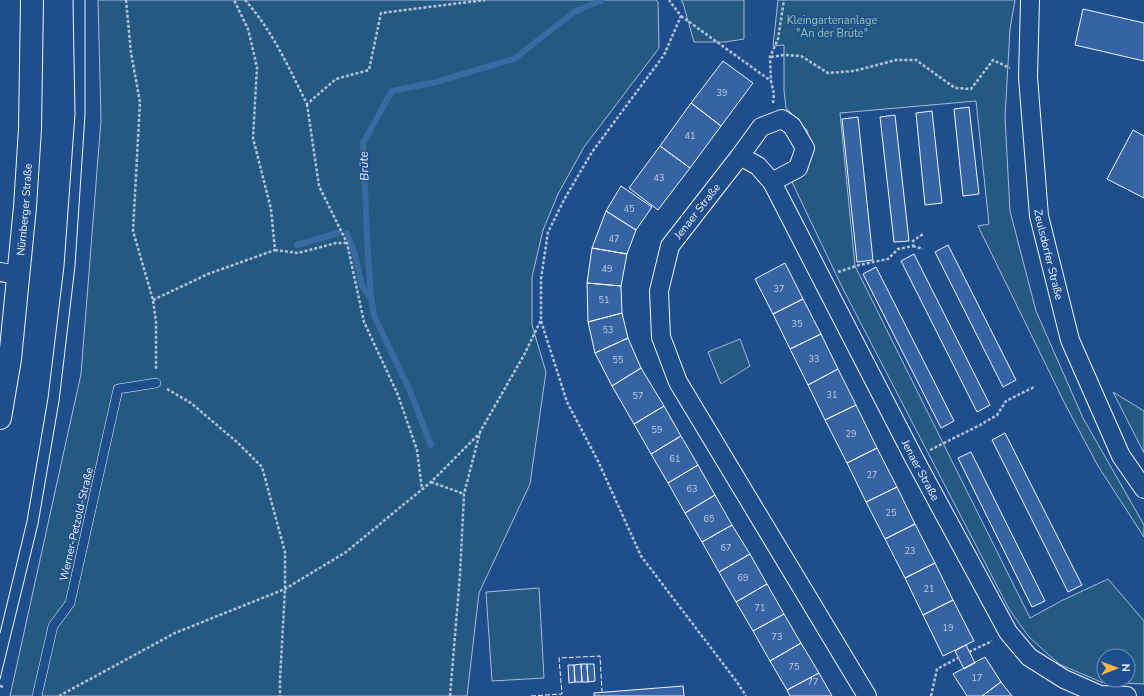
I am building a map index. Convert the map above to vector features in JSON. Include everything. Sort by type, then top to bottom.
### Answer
[{"type":"street","name":"Nürnberger Straße","points":[[0,418],[10,359],[9,273],[30,129],[32,0]]},
{"type":"street","name":"Zeulsdorfer Straße","points":[[1030,0],[1028,77],[1039,216],[1070,340],[1121,456],[1144,489]]},
{"type":"street","points":[[761,127],[782,119],[792,126],[805,148],[798,168],[772,182]]},
{"type":"street","name":"Jenaer Straße","points":[[761,127],[670,246],[659,291],[661,337],[678,382],[867,696]]},
{"type":"street","name":"Jenaer Straße","points":[[740,156],[758,166],[772,182],[914,458],[1008,632],[1029,658],[1064,679],[1100,695],[1127,696]]},
{"type":"lane","name":"Werner-Petzold-Straße","points":[[37,696],[53,626],[70,603],[118,389],[156,383]]},
{"type":"path","points":[[126,0],[132,53],[140,102],[133,232],[153,300],[156,322],[156,383],[191,403],[238,443],[262,467],[285,552],[285,589],[280,696]]},
{"type":"path","points":[[234,0],[248,29],[257,67],[253,138],[271,209],[274,250]]},
{"type":"path","points":[[245,0],[257,14],[287,63],[308,104],[319,186],[347,243],[364,322],[398,395],[417,450],[422,489]]},
{"type":"path","points":[[308,104],[336,79],[369,70],[381,14],[485,0]]},
{"type":"path","points":[[669,0],[681,16],[771,81]]},
{"type":"path","points":[[761,127],[772,108],[774,94],[771,81],[771,56],[778,39],[784,0]]},
{"type":"path","points":[[681,16],[664,55],[592,152],[565,198],[548,232],[541,279],[541,320],[567,402],[598,461],[642,556],[746,696]]},
{"type":"path","points":[[771,56],[801,56],[828,73],[854,71],[896,60],[916,60],[954,88],[971,89],[993,60],[1028,77]]},
{"type":"path","points":[[913,246],[913,241],[923,234]]},
{"type":"path","points":[[153,300],[208,274],[274,250],[298,253],[336,243],[347,243]]},
{"type":"path","points":[[859,265],[888,259],[898,249],[913,246],[922,249]]},
{"type":"path","points":[[59,696],[175,633],[285,589],[346,552],[431,482],[480,432],[524,355],[541,320]]},
{"type":"path","points":[[924,453],[997,415],[1006,401],[1034,387]]},
{"type":"path","points":[[450,696],[460,575],[464,494],[480,432]]},
{"type":"path","points":[[431,482],[464,494]]},
{"type":"path","points":[[969,652],[1008,632]]},
{"type":"path","points":[[931,696],[937,669],[958,658]]},
{"type":"path","points":[[0,686],[4,687]]},
{"type":"green space","points":[[98,0],[656,0],[658,2],[659,48],[584,147],[558,194],[543,230],[532,277],[532,325],[546,372],[530,484],[479,593],[467,696],[10,696],[81,374],[101,120]]},
{"type":"green space","points":[[681,0],[744,0],[744,39],[725,42],[694,42]]},
{"type":"green space","name":"Kleingartenanlage \"An der Brüte\"","points":[[778,0],[1015,0],[1010,29],[1005,117],[1010,211],[1036,311],[1083,418],[1144,525],[1144,537],[1098,466],[1065,404],[978,226],[989,224],[976,101],[840,113],[855,266],[1030,618],[1061,601],[1108,579],[1144,621],[1144,684],[1136,684],[1136,648],[1096,648],[1096,680],[1059,664],[1029,637],[1009,609],[842,287],[792,182],[807,169],[812,148],[807,130],[786,108],[784,91],[784,45],[773,46]]},
{"type":"green space","points":[[740,339],[750,366],[721,384],[708,352]]},
{"type":"green space","points":[[1113,392],[1144,411],[1144,453]]},
{"type":"green space","points":[[539,588],[544,678],[492,681],[486,592]]},
{"type":"building","points":[[1083,9],[1144,23],[1144,61],[1075,45]]},
{"type":"building","points":[[723,61],[753,83],[721,126],[691,103]]},
{"type":"building","points":[[691,103],[721,126],[690,168],[660,146]]},
{"type":"building","points":[[969,107],[979,194],[963,196],[954,109]]},
{"type":"building","points":[[932,111],[942,203],[925,205],[916,113]]},
{"type":"building","points":[[895,115],[909,241],[894,242],[880,117]]},
{"type":"building","points":[[858,117],[873,260],[857,262],[842,119]]},
{"type":"building","points":[[1133,130],[1144,136],[1144,198],[1107,179]]},
{"type":"building","points":[[660,146],[690,168],[658,210],[629,188]]},
{"type":"building","points":[[621,186],[652,207],[636,230],[606,211]]},
{"type":"building","points":[[606,211],[636,230],[627,254],[592,248]]},
{"type":"building","points":[[948,245],[1016,380],[1003,387],[935,252]]},
{"type":"building","points":[[592,248],[627,254],[621,286],[587,283]]},
{"type":"building","points":[[914,254],[990,405],[977,412],[901,261]]},
{"type":"building","points":[[785,263],[803,299],[773,314],[755,279]]},
{"type":"building","points":[[876,267],[954,421],[941,428],[863,274]]},
{"type":"building","points":[[587,283],[621,286],[622,313],[588,322]]},
{"type":"building","points":[[803,299],[821,334],[790,349],[773,314]]},
{"type":"building","points":[[622,313],[628,338],[595,353],[588,322]]},
{"type":"building","points":[[821,334],[838,369],[808,385],[790,349]]},
{"type":"building","points":[[628,338],[641,368],[612,386],[595,353]]},
{"type":"building","points":[[641,368],[664,406],[634,424],[612,386]]},
{"type":"building","points":[[838,369],[856,405],[825,420],[808,385]]},
{"type":"building","points":[[856,405],[877,448],[847,463],[825,420]]},
{"type":"building","points":[[664,406],[681,436],[651,454],[634,424]]},
{"type":"building","points":[[1005,433],[1082,585],[1068,592],[992,440]]},
{"type":"building","points":[[681,436],[698,465],[668,483],[651,454]]},
{"type":"building","points":[[877,448],[897,487],[866,502],[847,463]]},
{"type":"building","points":[[971,452],[1045,601],[1032,607],[958,458]]},
{"type":"building","points":[[698,465],[715,495],[685,513],[668,483]]},
{"type":"building","points":[[897,487],[915,524],[885,539],[866,502]]},
{"type":"building","points":[[715,495],[732,525],[702,542],[685,513]]},
{"type":"building","points":[[915,524],[935,563],[905,578],[885,539]]},
{"type":"building","points":[[732,525],[750,554],[719,572],[702,542]]},
{"type":"building","points":[[750,554],[767,584],[736,602],[719,572]]},
{"type":"building","points":[[935,563],[953,600],[923,615],[905,578]]},
{"type":"building","points":[[767,584],[784,614],[753,631],[736,602]]},
{"type":"building","points":[[953,600],[974,641],[943,656],[923,615]]},
{"type":"building","points":[[784,614],[801,643],[770,661],[753,631]]},
{"type":"building","points":[[801,643],[819,673],[787,690],[770,661]]},
{"type":"building","points":[[966,645],[975,663],[964,669],[955,651]]},
{"type":"building","points":[[985,657],[1001,682],[982,696],[967,696],[953,674]]},
{"type":"building","points":[[581,664],[587,664],[588,682],[582,682]]},
{"type":"building","points":[[581,664],[582,682],[575,682],[574,665]]},
{"type":"building","points":[[587,664],[594,664],[595,681],[588,682]]},
{"type":"building","points":[[568,665],[574,665],[575,682],[569,683]]},
{"type":"building","points":[[819,673],[832,696],[790,696],[787,690]]},
{"type":"building","points":[[1001,682],[1012,696],[982,696]]},
{"type":"building","points":[[683,686],[684,696],[594,696],[594,693]]},
{"type":"waterway","name":"Brüte","points":[[431,445],[409,389],[375,318],[371,298],[368,256],[363,143],[392,91],[436,82],[514,59],[574,12],[602,0]]},
{"type":"waterway","points":[[297,245],[338,233]]},
{"type":"waterway","points":[[347,233],[354,251],[362,286],[371,298]]},
{"type":"tram line","points":[[0,633],[27,521],[48,398],[64,266],[75,114],[73,0]]},
{"type":"tram line","points":[[0,679],[38,524],[59,401],[75,266],[85,115],[85,0]]},
{"type":"fence","points":[[531,696],[562,694],[559,658],[600,656],[602,692]]}]
